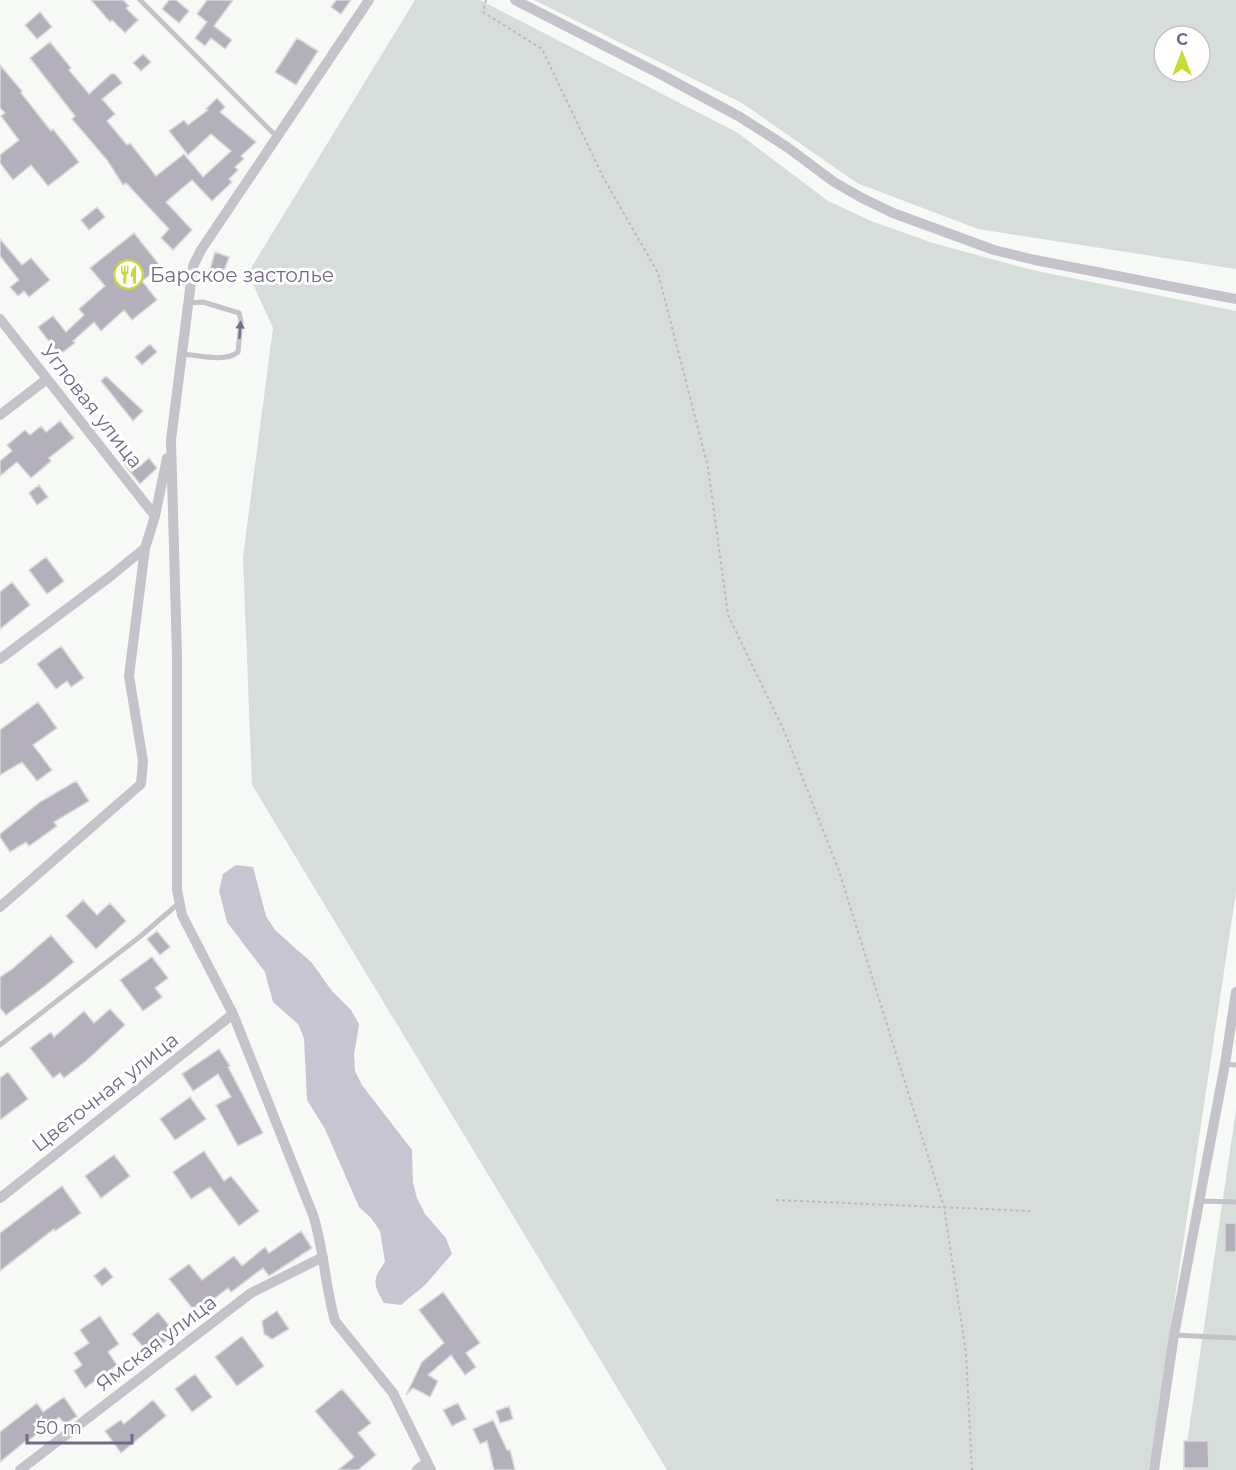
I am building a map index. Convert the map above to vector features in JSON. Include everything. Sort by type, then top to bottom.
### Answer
[{"type":"street","points":[[0,907],[141,784],[143,761],[129,676],[145,548],[155,516],[171,440],[193,266],[201,250],[276,136],[369,0]]},
{"type":"street","points":[[515,0],[740,117],[787,147],[834,182],[894,213],[994,250],[1236,299]]},
{"type":"street","name":"Угловая улица","points":[[0,319],[155,516]]},
{"type":"street","points":[[0,414],[47,379]]},
{"type":"street","points":[[171,440],[177,656],[179,903],[182,915],[232,1014],[313,1215],[335,1321],[393,1394],[429,1466],[417,1470]]},
{"type":"street","points":[[0,659],[145,548]]},
{"type":"street","points":[[1155,1470],[1174,1335],[1199,1201],[1231,1064],[1236,992]]},
{"type":"street","name":"Цветочная улица","points":[[0,1198],[232,1014]]},
{"type":"street","name":"Ямская улица","points":[[20,1470],[251,1293],[322,1257]]},
{"type":"lane","points":[[140,0],[276,136]]},
{"type":"lane","points":[[182,354],[226,357],[234,356],[238,352],[241,321],[239,313],[203,302],[188,303]]},
{"type":"lane","points":[[0,1044],[142,935],[179,903]]},
{"type":"lane","points":[[1199,1201],[1236,1202]]},
{"type":"lane","points":[[1174,1335],[1236,1338]]},
{"type":"path","points":[[486,0],[483,12],[542,48],[603,177],[658,273],[708,467],[728,615],[785,733],[839,871],[944,1207],[966,1353],[972,1470]]},
{"type":"path","points":[[776,1200],[1030,1211]]},
{"type":"shaded area","points":[[415,0],[480,0],[738,133],[828,201],[871,221],[933,243],[1032,270],[1236,311],[1236,892],[1149,1470],[667,1470],[252,785],[243,557],[273,328],[248,273]]},
{"type":"shaded area","points":[[534,0],[1236,0],[1236,269],[978,229],[857,183],[742,103]]},
{"type":"shaded area","points":[[236,865],[253,867],[266,916],[275,930],[312,963],[332,991],[351,1010],[359,1024],[354,1055],[355,1071],[362,1085],[412,1150],[413,1183],[417,1198],[425,1214],[446,1238],[452,1254],[425,1285],[401,1305],[384,1303],[378,1291],[376,1278],[385,1262],[380,1231],[359,1207],[325,1129],[307,1100],[304,1038],[298,1024],[273,1002],[265,972],[227,922],[219,891],[223,874]]},
{"type":"shaded area","points":[[1236,1110],[1236,1470],[1183,1470]]},
{"type":"building","points":[[91,0],[123,0],[129,6],[126,8],[138,20],[125,33],[112,20],[110,22]]},
{"type":"building","points":[[169,0],[176,0],[189,11],[179,23],[162,9]]},
{"type":"building","points":[[207,0],[233,0],[214,26],[232,40],[225,49],[211,38],[205,46],[195,38],[207,22],[197,14]]},
{"type":"building","points":[[336,0],[351,0],[341,14],[331,7]]},
{"type":"building","points":[[40,12],[52,27],[37,39],[25,25]]},
{"type":"building","points":[[297,38],[318,51],[296,85],[275,72]]},
{"type":"building","points":[[50,42],[89,94],[111,74],[115,74],[122,83],[102,99],[115,114],[107,121],[127,145],[130,143],[156,176],[184,154],[203,177],[231,151],[211,134],[188,155],[169,131],[184,120],[188,125],[208,110],[206,109],[217,98],[225,107],[220,112],[256,142],[241,156],[244,159],[235,167],[238,170],[229,179],[232,182],[212,201],[192,180],[166,202],[192,230],[173,250],[161,238],[169,229],[126,183],[123,185],[107,160],[72,119],[75,116],[30,58]]},
{"type":"building","points":[[143,54],[151,62],[141,71],[133,63]]},
{"type":"building","points":[[0,65],[51,131],[53,129],[79,162],[48,186],[31,165],[13,180],[0,163],[0,155],[19,140],[1,116],[5,113],[0,108]]},
{"type":"building","points":[[97,207],[105,217],[89,230],[81,220]]},
{"type":"building","points":[[134,233],[161,267],[142,281],[157,300],[132,320],[124,310],[101,331],[94,322],[73,341],[75,343],[59,355],[38,327],[53,316],[66,332],[84,315],[79,309],[105,286],[90,268]]},
{"type":"building","points":[[0,239],[22,265],[31,258],[50,280],[29,297],[24,291],[18,296],[10,287],[19,280],[0,256]]},
{"type":"building","points":[[215,252],[229,257],[223,274],[210,269]]},
{"type":"building","points":[[150,344],[157,352],[142,365],[135,357]]},
{"type":"building","points":[[106,376],[143,411],[133,421],[101,381]]},
{"type":"building","points":[[60,421],[74,438],[49,458],[51,461],[31,478],[17,462],[0,476],[0,461],[12,451],[7,445],[25,430],[30,435],[41,426],[46,432]]},
{"type":"building","points":[[131,456],[140,466],[149,458],[157,468],[140,484],[123,463]]},
{"type":"building","points":[[39,485],[48,497],[37,505],[29,493]]},
{"type":"building","points":[[46,557],[64,581],[47,594],[29,570]]},
{"type":"building","points":[[12,582],[30,605],[0,629],[0,592]]},
{"type":"building","points":[[61,646],[84,678],[71,687],[67,681],[56,689],[37,664]]},
{"type":"building","points":[[38,702],[57,728],[33,745],[52,770],[37,781],[22,762],[0,775],[0,730]]},
{"type":"building","points":[[76,781],[89,801],[54,822],[57,826],[29,846],[26,842],[10,852],[0,834],[40,802]]},
{"type":"building","points":[[83,900],[97,915],[110,903],[126,921],[96,949],[66,916]]},
{"type":"building","points":[[157,931],[170,947],[160,955],[147,939]]},
{"type":"building","points":[[51,935],[74,962],[6,1015],[0,1008],[0,977]]},
{"type":"building","points":[[152,957],[168,978],[155,988],[162,997],[143,1011],[120,980]]},
{"type":"building","points":[[110,1009],[125,1025],[64,1078],[60,1073],[53,1078],[30,1048],[51,1032],[54,1037],[84,1011],[94,1023]]},
{"type":"building","points":[[219,1049],[230,1066],[228,1067],[263,1133],[238,1146],[216,1105],[231,1097],[218,1074],[193,1091],[182,1074]]},
{"type":"building","points":[[8,1072],[28,1099],[0,1120],[0,1078]]},
{"type":"building","points":[[190,1097],[206,1119],[175,1140],[160,1119]]},
{"type":"building","points":[[204,1151],[224,1181],[231,1176],[259,1211],[239,1226],[210,1187],[191,1199],[173,1172]]},
{"type":"building","points":[[114,1155],[130,1176],[101,1198],[85,1176]]},
{"type":"building","points":[[62,1186],[81,1213],[55,1231],[54,1229],[0,1271],[0,1233]]},
{"type":"building","points":[[1225,1223],[1236,1223],[1236,1252],[1225,1252]]},
{"type":"building","points":[[301,1231],[312,1248],[269,1276],[263,1268],[231,1292],[228,1288],[196,1313],[169,1279],[189,1264],[202,1280],[234,1256],[242,1266],[265,1247],[269,1253]]},
{"type":"building","points":[[105,1267],[113,1277],[102,1286],[94,1276]]},
{"type":"building","points":[[443,1292],[480,1343],[466,1353],[476,1367],[465,1375],[451,1355],[428,1375],[438,1381],[430,1397],[413,1388],[406,1395],[422,1362],[444,1343],[419,1310]]},
{"type":"building","points":[[277,1311],[289,1329],[272,1339],[264,1334],[262,1321]]},
{"type":"building","points":[[158,1312],[175,1333],[150,1355],[132,1334]]},
{"type":"building","points":[[100,1316],[119,1344],[108,1352],[117,1365],[85,1388],[74,1371],[82,1365],[74,1353],[89,1343],[80,1330]]},
{"type":"building","points":[[242,1336],[264,1366],[237,1386],[215,1357]]},
{"type":"building","points":[[195,1374],[212,1397],[192,1412],[175,1389]]},
{"type":"building","points":[[342,1389],[371,1423],[358,1433],[376,1455],[358,1470],[338,1470],[354,1457],[315,1411]]},
{"type":"building","points":[[64,1397],[77,1416],[65,1424],[59,1417],[0,1462],[0,1432],[37,1403],[43,1412]]},
{"type":"building","points":[[153,1400],[166,1416],[121,1453],[105,1431],[121,1420],[124,1424]]},
{"type":"building","points":[[458,1403],[466,1419],[452,1426],[443,1410]]},
{"type":"building","points":[[509,1406],[513,1419],[500,1423],[496,1411]]},
{"type":"building","points":[[493,1420],[507,1450],[510,1450],[515,1470],[494,1470],[487,1441],[480,1444],[473,1429]]},
{"type":"building","points":[[1184,1441],[1208,1441],[1209,1468],[1184,1468]]},
{"type":"place","name":"Барское застолье","points":[[129,275]]}]
